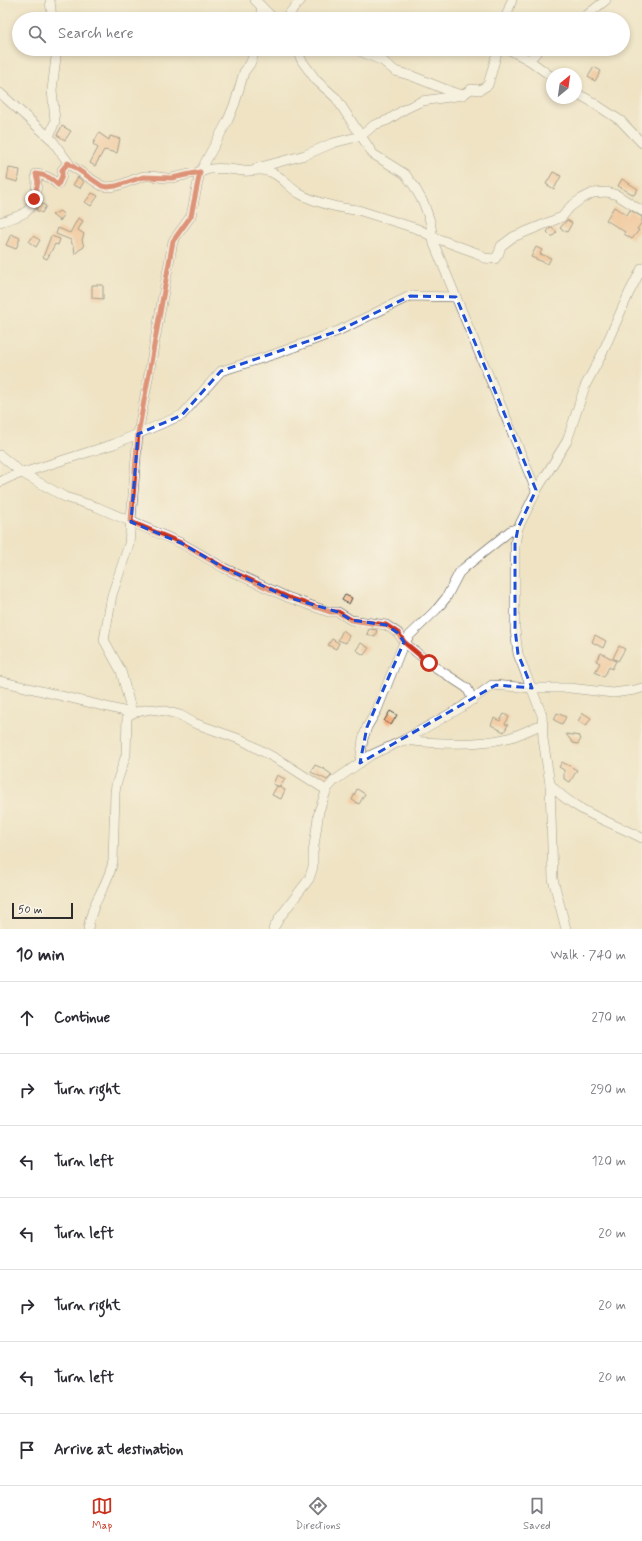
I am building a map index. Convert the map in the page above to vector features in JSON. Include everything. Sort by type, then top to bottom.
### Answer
[{"type":"street","points":[[50,0],[51,12]]},
{"type":"street","points":[[290,12],[301,0]]},
{"type":"street","points":[[508,12],[512,0]]},
{"type":"street","points":[[591,12],[606,0]]},
{"type":"street","points":[[258,3],[267,12]]},
{"type":"street","points":[[49,137],[55,121],[52,90],[56,56]]},
{"type":"street","points":[[132,713],[121,672],[104,640],[112,595],[129,544],[138,434],[173,241],[191,216],[200,172],[228,120],[235,103],[244,72],[250,64],[253,56]]},
{"type":"street","points":[[300,56],[316,80],[336,98],[373,154],[405,174],[424,204],[433,236],[456,297],[536,490]]},
{"type":"street","points":[[371,56],[383,61],[394,71],[463,95]]},
{"type":"street","points":[[245,172],[305,155],[333,143],[361,136],[374,125],[388,120],[405,108],[422,101],[463,95],[471,89],[480,90],[488,85],[496,56]]},
{"type":"street","points":[[521,56],[546,73]]},
{"type":"street","points":[[529,60],[533,56]]},
{"type":"street","points":[[0,92],[49,137],[68,163],[102,186],[116,186],[143,177],[172,178],[210,169],[228,169],[245,172],[259,170],[269,171],[279,176],[296,191],[308,197],[348,209],[358,210],[418,229],[477,252],[484,258],[494,259],[499,253],[501,246],[513,237],[562,216],[570,207],[592,193],[601,192],[612,194],[642,211]]},
{"type":"street","points":[[582,96],[621,121],[642,144]]},
{"type":"street","points":[[0,222],[25,213],[29,209],[34,199],[38,182],[36,174],[52,178],[58,185],[62,176],[62,170],[68,163]]},
{"type":"street","points":[[566,929],[554,879],[550,784],[543,739],[542,714],[518,654],[515,629],[515,544],[518,528],[536,490],[567,441],[585,386],[602,354],[629,292],[642,268]]},
{"type":"street","points":[[0,482],[22,473],[114,444],[182,415],[221,371],[275,354],[338,331],[410,296],[456,297]]},
{"type":"street","points":[[0,455],[22,473],[65,496],[97,507],[181,543],[224,568],[287,597],[330,612],[338,612],[351,620],[386,625],[398,633],[404,642],[429,663],[467,688],[472,700]]},
{"type":"street","points":[[360,763],[363,739],[367,727],[376,710],[404,642],[446,598],[459,573],[510,531],[518,528]]},
{"type":"street","points":[[0,681],[132,713]]},
{"type":"street","points":[[273,929],[280,917],[309,879],[313,868],[313,853],[319,811],[326,790],[334,781],[371,755],[404,740],[472,700],[492,685],[532,688],[570,688],[613,693],[642,688]]},
{"type":"street","points":[[88,929],[94,905],[112,870],[116,785],[126,755],[127,717],[132,713],[150,709],[180,715],[194,723],[242,740],[284,763],[326,790]]},
{"type":"street","points":[[404,740],[433,743],[484,742],[510,738],[543,724]]},
{"type":"street","points":[[550,784],[564,798],[599,818],[642,838]]},
{"type":"highlighted area","points":[[410,296],[456,297],[536,490],[518,528],[515,544],[515,629],[518,654],[532,688],[496,685],[360,763],[367,727],[404,642],[398,633],[386,625],[351,620],[338,612],[287,597],[224,568],[181,543],[131,522],[138,434],[182,415],[221,371],[338,331]]},
{"type":"building","points":[[594,67],[601,71],[595,81],[588,77]]},
{"type":"building","points":[[62,126],[71,131],[65,140],[57,135]]},
{"type":"building","points":[[99,133],[109,140],[110,136],[120,139],[117,153],[104,150],[95,166],[90,163],[98,148],[93,144]]},
{"type":"building","points":[[9,168],[20,170],[18,182],[7,179]]},
{"type":"building","points":[[553,172],[561,176],[554,189],[546,184]]},
{"type":"building","points":[[78,177],[84,182],[80,188],[73,185]]},
{"type":"building","points":[[622,179],[638,189],[634,195],[618,186]]},
{"type":"building","points":[[92,193],[98,196],[91,206],[85,202]]},
{"type":"building","points":[[39,202],[46,206],[42,213],[36,210]]},
{"type":"building","points":[[614,207],[627,215],[630,210],[642,217],[642,222],[637,229],[639,230],[632,239],[624,234],[625,232],[606,220]]},
{"type":"building","points":[[60,211],[64,215],[60,221],[52,215]]},
{"type":"building","points":[[78,218],[83,221],[78,230],[84,234],[82,240],[84,247],[75,254],[74,246],[71,240],[56,234],[58,228],[70,233]]},
{"type":"building","points":[[567,220],[572,223],[567,232],[560,228]]},
{"type":"building","points":[[550,228],[557,232],[552,237],[547,232]]},
{"type":"building","points":[[11,234],[20,238],[16,249],[6,245]]},
{"type":"building","points":[[33,236],[40,240],[36,247],[29,242]]},
{"type":"building","points":[[51,236],[60,239],[58,245],[55,244],[47,259],[43,257]]},
{"type":"building","points":[[536,247],[542,250],[540,254],[551,258],[548,264],[531,257]]},
{"type":"building","points":[[92,285],[103,285],[103,299],[92,298]]},
{"type":"building","points":[[345,595],[352,598],[349,604],[342,600]]},
{"type":"building","points":[[369,629],[377,630],[375,637],[367,634]]},
{"type":"building","points":[[343,630],[349,635],[346,643],[338,640]]},
{"type":"building","points":[[595,635],[606,641],[603,648],[592,642]]},
{"type":"building","points":[[332,639],[339,643],[336,649],[328,645]]},
{"type":"building","points":[[361,643],[369,648],[364,655],[356,650]]},
{"type":"building","points":[[619,646],[625,649],[618,661],[613,658]]},
{"type":"building","points":[[601,653],[616,661],[612,669],[609,667],[604,677],[595,672],[600,663],[596,661]]},
{"type":"building","points":[[390,711],[397,715],[391,725],[384,721]]},
{"type":"building","points":[[557,713],[566,717],[562,724],[554,720]]},
{"type":"building","points":[[583,713],[591,718],[586,726],[578,721]]},
{"type":"building","points":[[504,714],[509,717],[505,724],[508,725],[504,732],[491,725],[494,718],[500,721]]},
{"type":"building","points":[[566,734],[580,736],[581,739],[578,744],[573,743]]},
{"type":"building","points":[[562,762],[577,770],[570,782],[564,779],[564,770],[559,767]]},
{"type":"building","points":[[315,765],[332,775],[327,780],[311,772]]},
{"type":"building","points":[[277,775],[285,779],[280,787],[273,784]]},
{"type":"building","points":[[277,786],[285,790],[281,799],[272,795]]},
{"type":"building","points":[[357,789],[365,794],[359,804],[352,800]]},
{"type":"route","points":[[34,199],[38,182],[36,174],[52,178],[58,185],[62,176],[62,170],[68,163],[102,186],[107,187],[116,186],[143,177],[150,176],[172,178],[200,172],[191,216],[173,241],[138,434],[131,522],[181,543],[224,568],[304,604],[330,612],[338,612],[351,620],[386,625],[398,633],[404,642],[429,663]]}]
